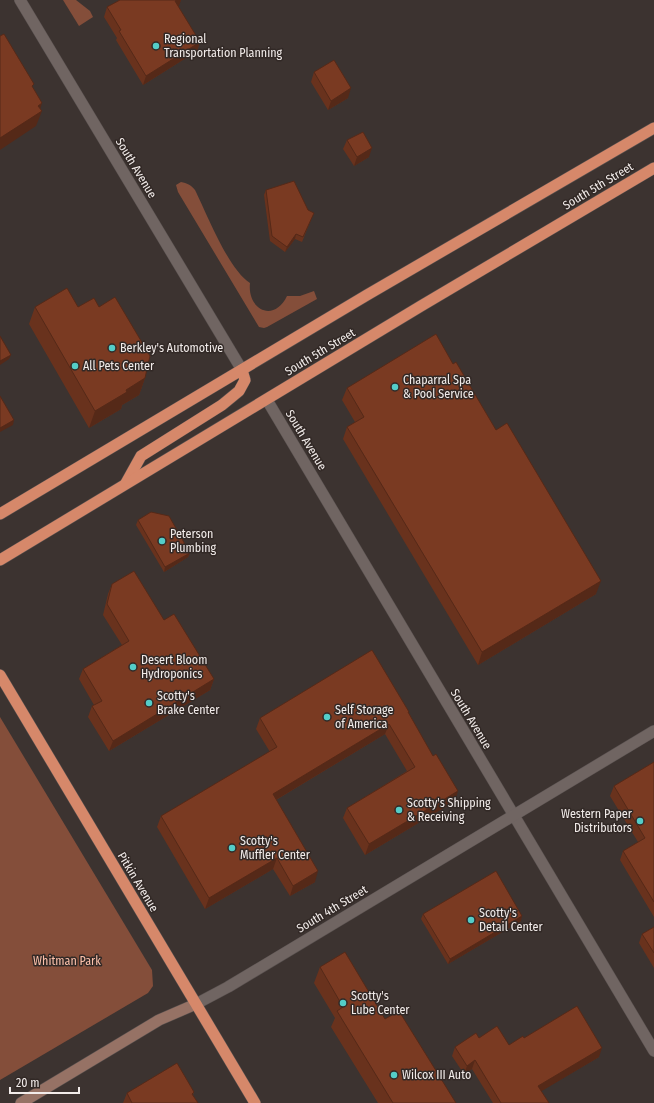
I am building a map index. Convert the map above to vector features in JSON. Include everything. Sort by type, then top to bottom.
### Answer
[{"type":"highway","name":"South 5th Street","points":[[0,514],[502,216],[654,128]]},
{"type":"highway","name":"South 5th Street","points":[[0,560],[654,168]]},
{"type":"highway","points":[[126,484],[141,456],[222,405],[239,391],[245,380],[242,370]]},
{"type":"highway","name":"Pitkin Avenue","points":[[0,675],[255,1103]]},
{"type":"main road","name":"South 4th Street","points":[[21,1103],[159,1020],[196,1004]]},
{"type":"street","name":"South Avenue","points":[[20,0],[242,370]]},
{"type":"street","name":"South Avenue","points":[[267,400],[654,1051]]},
{"type":"street","name":"South 4th Street","points":[[196,1004],[228,987],[654,732]]},
{"type":"green space","points":[[63,0],[76,0],[90,11],[93,17],[79,26]]},
{"type":"green space","points":[[181,182],[189,184],[195,190],[226,254],[242,276],[250,283],[250,292],[257,306],[262,310],[269,311],[282,304],[287,296],[300,296],[314,291],[317,299],[267,327],[259,327],[178,192],[176,185]]},
{"type":"green space","name":"Whitman Park","points":[[0,717],[152,970],[153,986],[148,993],[0,1080]]},
{"type":"building","name":"Regional Transportation Planning","points":[[120,0],[177,0],[175,1],[200,42],[146,76],[119,31],[121,30],[107,7]]},
{"type":"building","points":[[4,34],[34,84],[32,86],[42,103],[38,106],[42,111],[0,138],[0,36]]},
{"type":"building","points":[[334,60],[351,88],[331,101],[314,72]]},
{"type":"building","points":[[363,132],[372,148],[357,157],[347,140]]},
{"type":"building","points":[[294,181],[308,210],[314,213],[303,237],[296,234],[287,247],[272,236],[266,190]]},
{"type":"building","points":[[67,288],[78,307],[94,298],[99,307],[115,297],[150,356],[145,378],[126,390],[127,392],[95,411],[35,307]]},
{"type":"building","points":[[436,334],[453,364],[456,362],[496,430],[507,423],[601,581],[482,652],[347,427],[364,417],[347,388]]},
{"type":"building","points":[[0,336],[11,355],[0,361]]},
{"type":"building","points":[[0,396],[14,420],[0,428]]},
{"type":"building","name":"Peterson Plumbing","points":[[151,512],[169,516],[190,553],[165,567],[138,520]]},
{"type":"building","points":[[134,571],[164,620],[174,614],[214,679],[113,741],[92,706],[102,701],[83,669],[129,641],[107,604],[112,584]]},
{"type":"building","points":[[372,650],[433,756],[436,754],[458,791],[369,844],[347,808],[415,767],[389,724],[273,794],[318,871],[293,886],[277,858],[209,898],[161,816],[277,747],[260,718]]},
{"type":"building","name":"Western Paper Distributors","points":[[654,762],[654,902],[623,851],[645,838],[614,786]]},
{"type":"building","name":"Scotty's Detail Center","points":[[496,871],[522,916],[450,959],[423,914]]},
{"type":"building","points":[[654,927],[654,953],[642,934]]},
{"type":"building","points":[[345,952],[385,1019],[399,1011],[456,1103],[393,1103],[337,1011],[343,1007],[320,967]]},
{"type":"building","points":[[577,1006],[602,1048],[538,1086],[549,1103],[501,1103],[475,1060],[467,1066],[455,1047],[476,1033],[479,1038],[497,1026],[509,1045],[523,1036],[524,1038]]},
{"type":"building","points":[[177,1063],[194,1092],[192,1094],[198,1103],[132,1103],[127,1093]]},
{"type":"place","name":"Regional Transportation Planning","points":[[156,46]]},
{"type":"place","name":"Berkley's Automotive","points":[[112,348]]},
{"type":"place","name":"All Pets Center","points":[[75,366]]},
{"type":"place","name":"Chaparral Spa & Pool Service","points":[[395,387]]},
{"type":"place","name":"Peterson Plumbing","points":[[162,541]]},
{"type":"place","name":"Desert Bloom Hydroponics","points":[[133,667]]},
{"type":"place","name":"Scotty's Brake Center","points":[[149,703]]},
{"type":"place","name":"Self Storage of America","points":[[327,717]]},
{"type":"place","name":"Scotty's Shipping & Receiving","points":[[399,810]]},
{"type":"place","name":"Western Paper Distributors","points":[[640,821]]},
{"type":"place","name":"Scotty's Muffler Center","points":[[232,848]]},
{"type":"place","name":"Scotty's Detail Center","points":[[471,920]]},
{"type":"place","name":"Scotty's Lube Center","points":[[343,1003]]},
{"type":"place","name":"Wilcox III Auto","points":[[394,1075]]}]
